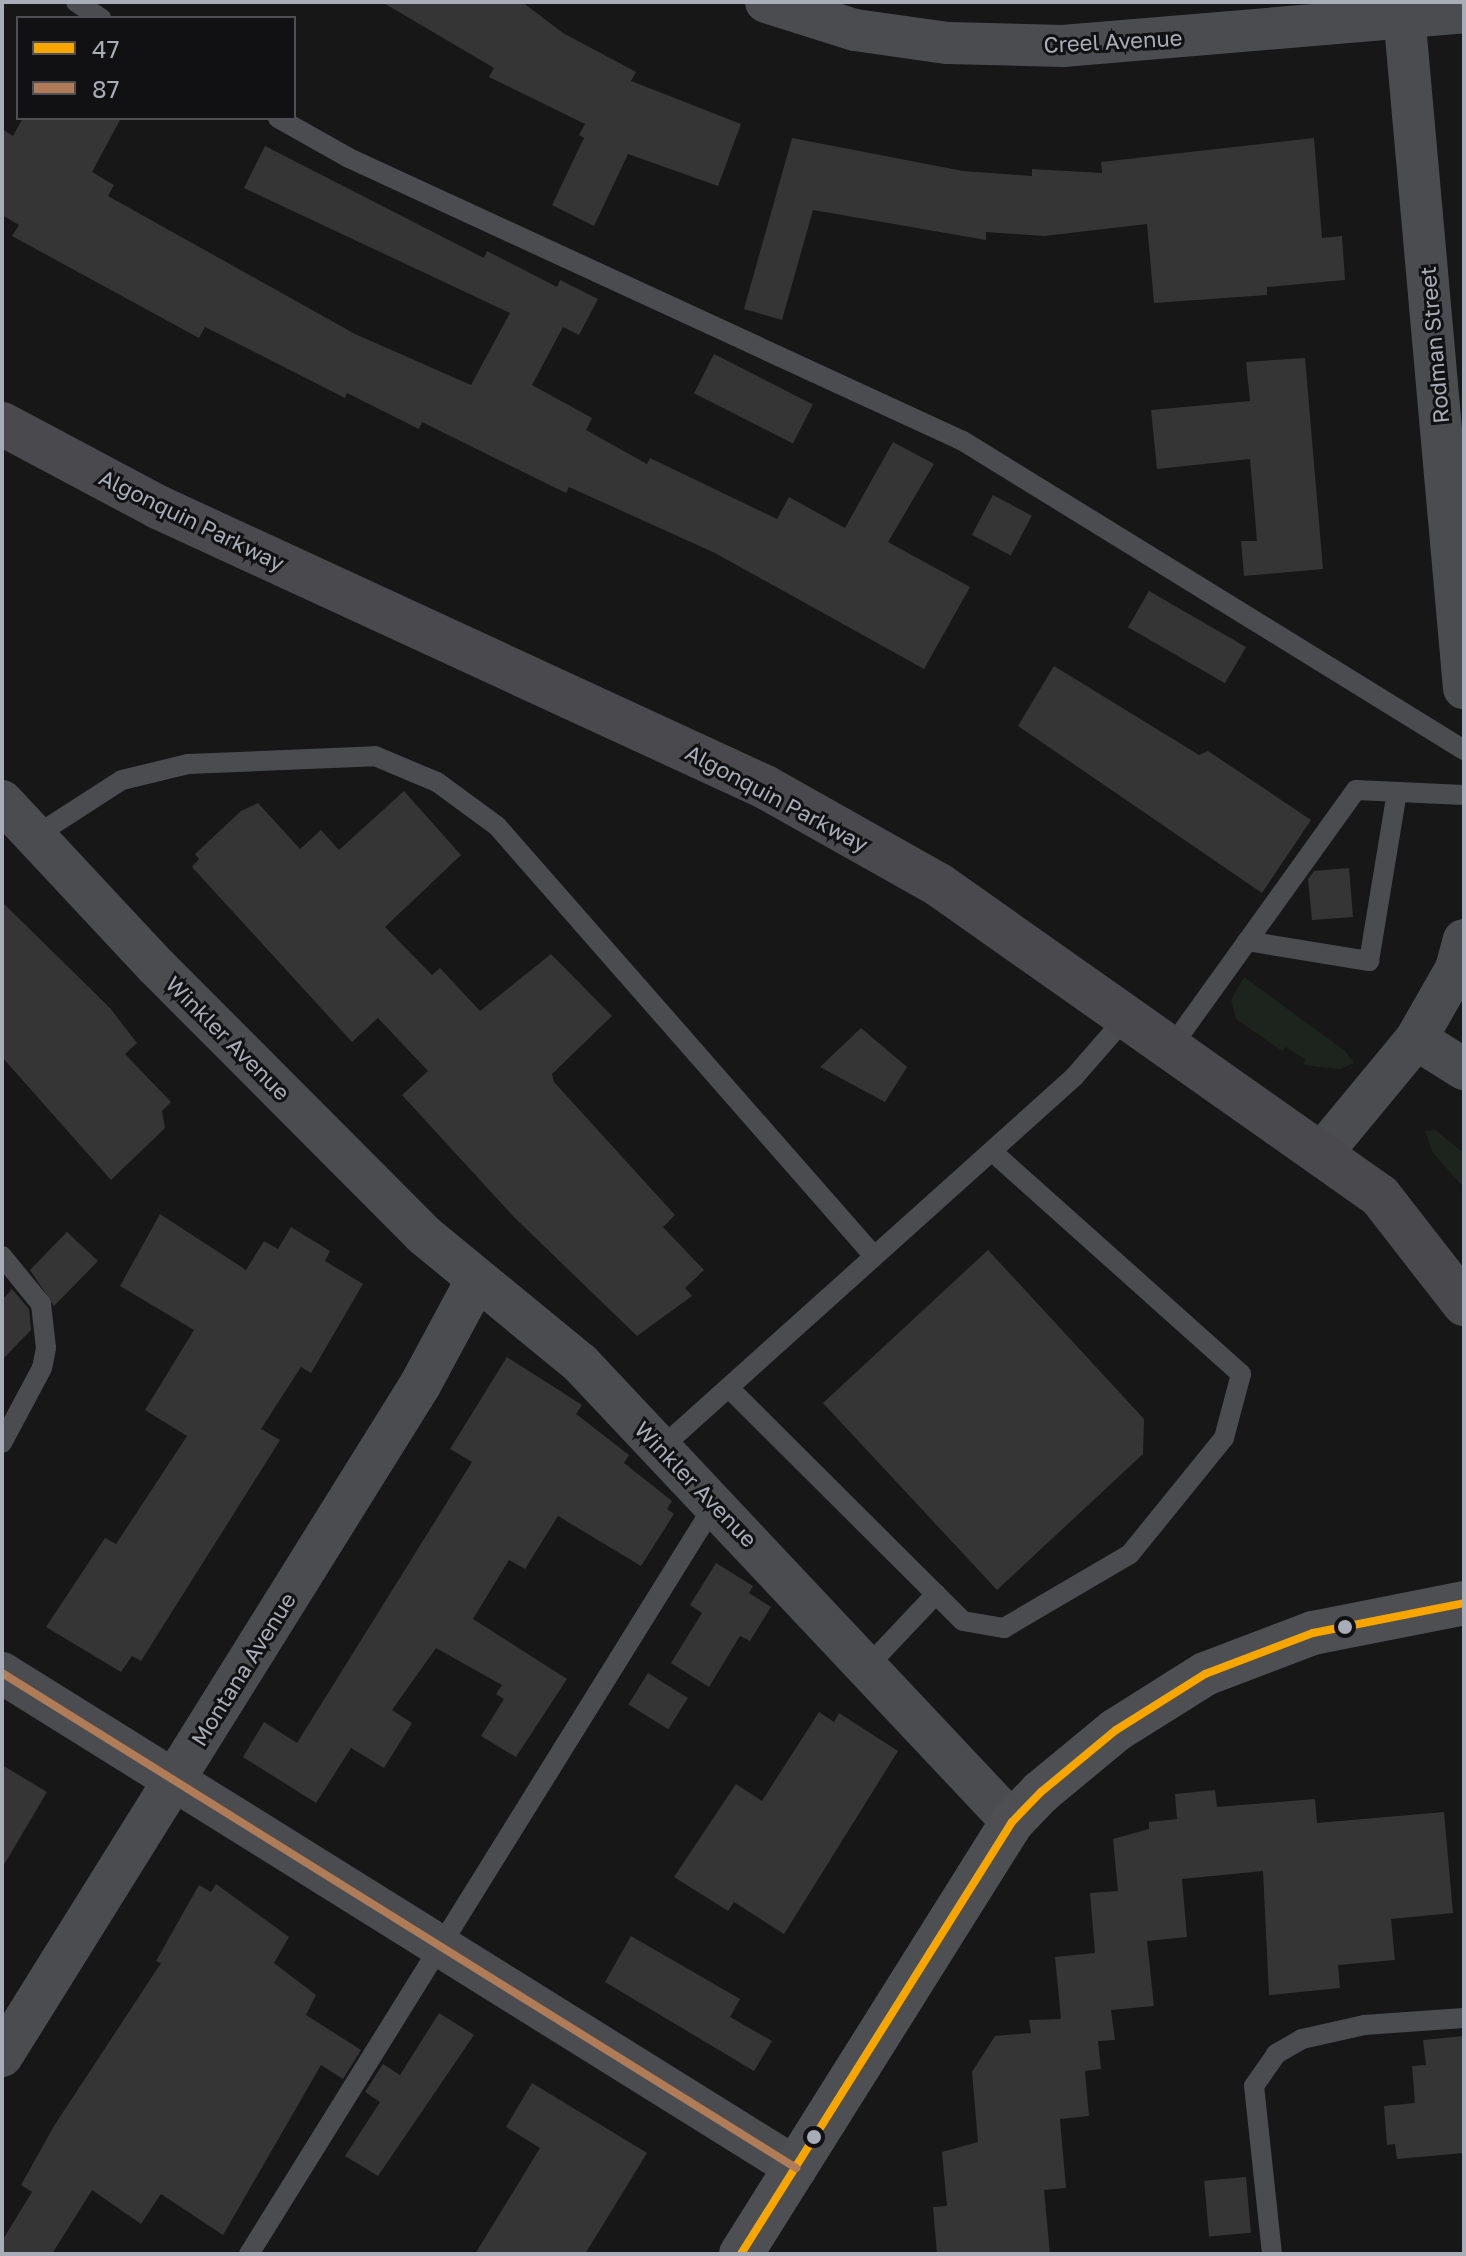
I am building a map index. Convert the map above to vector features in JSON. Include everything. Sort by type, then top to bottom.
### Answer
[{"type":"main road","name":"Algonquin Parkway","points":[[2,424],[158,507],[765,787],[939,885],[1129,1014],[1380,1196],[1411,1229],[1464,1304]]},
{"type":"main road","points":[[1411,1229],[1464,1274]]},
{"type":"main road","points":[[741,2254],[1012,1822],[1116,1730],[1205,1674],[1313,1633],[1464,1603]]},
{"type":"street","name":"Creel Avenue","points":[[766,2],[855,30],[948,43],[1063,46],[1404,10],[1464,12]]},
{"type":"street","name":"Rodman Street","points":[[1404,10],[1448,322],[1463,665]]},
{"type":"street","name":"Winkler Avenue","points":[[2,801],[156,966],[424,1235],[547,1331],[715,1504],[1012,1822]]},
{"type":"street","points":[[1321,1154],[1416,1039],[1456,969],[1464,940]]},
{"type":"street","points":[[1416,1039],[1464,1069]]},
{"type":"street","name":"Montana Avenue","points":[[2,2056],[420,1385],[477,1279]]},
{"type":"street","points":[[2,1673],[796,2168]]},
{"type":"lane","points":[[76,2],[98,16]]},
{"type":"lane","points":[[282,120],[349,158],[963,441],[1464,750]]},
{"type":"lane","points":[[35,836],[122,780],[188,764],[375,756],[437,782],[497,826],[874,1256]]},
{"type":"lane","points":[[1172,1046],[1356,790],[1464,795]]},
{"type":"lane","points":[[1247,941],[1369,961],[1397,792]]},
{"type":"lane","points":[[661,1448],[1074,1077],[1129,1014]]},
{"type":"lane","points":[[729,1388],[963,1621],[1004,1628],[1130,1554],[1224,1438],[1241,1374],[992,1151]]},
{"type":"lane","points":[[2,1256],[41,1304],[46,1348],[42,1368],[2,1443]]},
{"type":"lane","points":[[249,2254],[441,1949],[525,1802],[715,1504]]},
{"type":"lane","points":[[866,1668],[936,1594]]},
{"type":"lane","points":[[1272,2254],[1254,2086],[1276,2054],[1302,2039],[1364,2025],[1464,2018]]},
{"type":"shaded area","points":[[1244,977],[1345,1051],[1354,1063],[1340,1069],[1303,1065],[1305,1059],[1286,1047],[1282,1051],[1236,1019],[1231,1000]]},
{"type":"shaded area","points":[[1435,1130],[1464,1153],[1464,1188],[1433,1153],[1425,1131]]},
{"type":"building","points":[[382,2],[522,2],[563,33],[636,72],[631,81],[741,124],[718,186],[628,154],[594,226],[552,205],[584,138],[579,135],[585,124],[489,77],[494,68]]},
{"type":"building","points":[[22,120],[120,120],[92,172],[114,185],[108,196],[355,334],[471,385],[510,313],[244,188],[265,146],[484,258],[487,251],[557,287],[560,280],[598,299],[579,335],[563,327],[532,385],[592,418],[586,430],[647,464],[650,458],[777,519],[789,497],[845,528],[893,442],[934,464],[888,542],[970,587],[924,669],[715,553],[569,487],[566,493],[422,422],[419,429],[347,393],[345,398],[205,327],[199,338],[12,236],[19,225],[2,215],[2,129],[13,136]]},
{"type":"building","points":[[792,138],[963,171],[1032,176],[1032,169],[1102,173],[1101,162],[1314,138],[1322,238],[1342,236],[1345,280],[1267,287],[1267,295],[1154,303],[1147,224],[1044,236],[986,232],[986,240],[813,210],[782,320],[744,309]]},
{"type":"building","points":[[714,354],[813,404],[793,444],[694,393]]},
{"type":"building","points":[[1305,358],[1323,569],[1244,576],[1241,541],[1257,541],[1250,459],[1157,469],[1151,410],[1250,401],[1246,362]]},
{"type":"building","points":[[993,495],[1032,516],[1011,555],[972,535]]},
{"type":"building","points":[[1149,591],[1246,647],[1225,683],[1128,627]]},
{"type":"building","points":[[1054,666],[1199,755],[1208,751],[1311,820],[1262,893],[1018,726]]},
{"type":"building","points":[[404,791],[461,855],[385,927],[432,975],[440,968],[480,1011],[551,954],[612,1016],[552,1074],[554,1082],[675,1215],[663,1227],[704,1270],[685,1288],[692,1296],[637,1336],[514,1217],[402,1095],[428,1071],[378,1018],[352,1042],[192,867],[199,859],[195,854],[241,811],[258,803],[300,849],[321,830],[339,850]]},
{"type":"building","points":[[1349,868],[1353,917],[1312,920],[1308,879],[1314,871]]},
{"type":"building","points":[[2,902],[110,1008],[137,1043],[125,1054],[171,1102],[162,1111],[165,1128],[111,1180],[2,1057]]},
{"type":"building","points":[[861,1028],[907,1067],[885,1102],[820,1067]]},
{"type":"building","points":[[160,1214],[246,1270],[264,1241],[278,1249],[291,1227],[330,1251],[325,1261],[363,1284],[311,1373],[301,1367],[261,1429],[280,1440],[141,1661],[132,1656],[121,1672],[46,1627],[105,1538],[116,1544],[187,1436],[145,1410],[194,1330],[120,1286]]},
{"type":"building","points":[[67,1232],[98,1261],[54,1306],[30,1270]]},
{"type":"building","points":[[988,1250],[1144,1419],[1143,1454],[997,1590],[823,1403]]},
{"type":"building","points":[[12,1289],[29,1309],[31,1330],[2,1360],[2,1300]]},
{"type":"building","points":[[507,1357],[582,1405],[576,1414],[629,1455],[624,1463],[672,1501],[667,1509],[674,1514],[641,1566],[558,1516],[525,1569],[509,1560],[473,1619],[567,1679],[516,1757],[481,1736],[504,1699],[496,1694],[502,1685],[436,1648],[392,1710],[412,1723],[384,1768],[351,1748],[316,1803],[243,1757],[264,1722],[297,1743],[472,1462],[450,1449]]},
{"type":"building","points":[[716,1563],[753,1586],[749,1593],[771,1607],[750,1641],[740,1636],[709,1687],[671,1663],[702,1613],[690,1605]]},
{"type":"building","points":[[648,1673],[688,1698],[668,1729],[628,1704]]},
{"type":"building","points":[[819,1712],[834,1722],[839,1713],[898,1751],[784,1934],[734,1902],[728,1911],[674,1877],[736,1784],[762,1801]]},
{"type":"building","points":[[2,1765],[47,1792],[2,1868]]},
{"type":"building","points":[[1215,1790],[1217,1807],[1315,1799],[1317,1823],[1444,1812],[1453,1913],[1391,1919],[1395,1960],[1338,1965],[1340,1988],[1269,1995],[1263,1871],[1182,1879],[1187,1937],[1147,1941],[1154,2006],[1111,2010],[1115,2040],[1098,2041],[1101,2069],[1085,2071],[1089,2116],[1060,2119],[1066,2188],[1044,2190],[1050,2254],[937,2254],[933,2207],[947,2206],[942,2152],[978,2142],[972,2072],[995,2036],[1031,2033],[1029,2020],[1061,2019],[1055,1957],[1095,1953],[1090,1893],[1118,1891],[1113,1839],[1149,1829],[1149,1822],[1177,1819],[1175,1794]]},
{"type":"building","points":[[216,1884],[289,1937],[274,1963],[316,1995],[306,2015],[361,2050],[343,2079],[321,2065],[223,2235],[161,2194],[141,2224],[92,2190],[52,2254],[2,2254],[2,2241],[32,2192],[21,2185],[54,2126],[161,1963],[156,1961],[199,1885],[211,1892]]},
{"type":"building","points":[[631,1936],[740,1999],[730,2017],[772,2041],[754,2071],[605,1982]]},
{"type":"building","points":[[439,2013],[474,2035],[378,2176],[345,2156],[380,2102],[365,2092],[383,2064],[400,2075]]},
{"type":"building","points":[[1464,2036],[1464,2153],[1397,2159],[1395,2144],[1387,2145],[1384,2106],[1415,2103],[1412,2066],[1426,2065],[1423,2040]]},
{"type":"building","points":[[532,2083],[647,2153],[585,2254],[475,2254],[540,2148],[506,2127]]},
{"type":"building","points":[[1246,2177],[1251,2233],[1209,2236],[1204,2181]]},
{"type":"transit line","name":"47","points":[[741,2254],[1012,1822],[1041,1792],[1116,1730],[1205,1674],[1313,1633],[1464,1603]]},
{"type":"transit line","name":"87","points":[[2,1673],[796,2168]]}]
